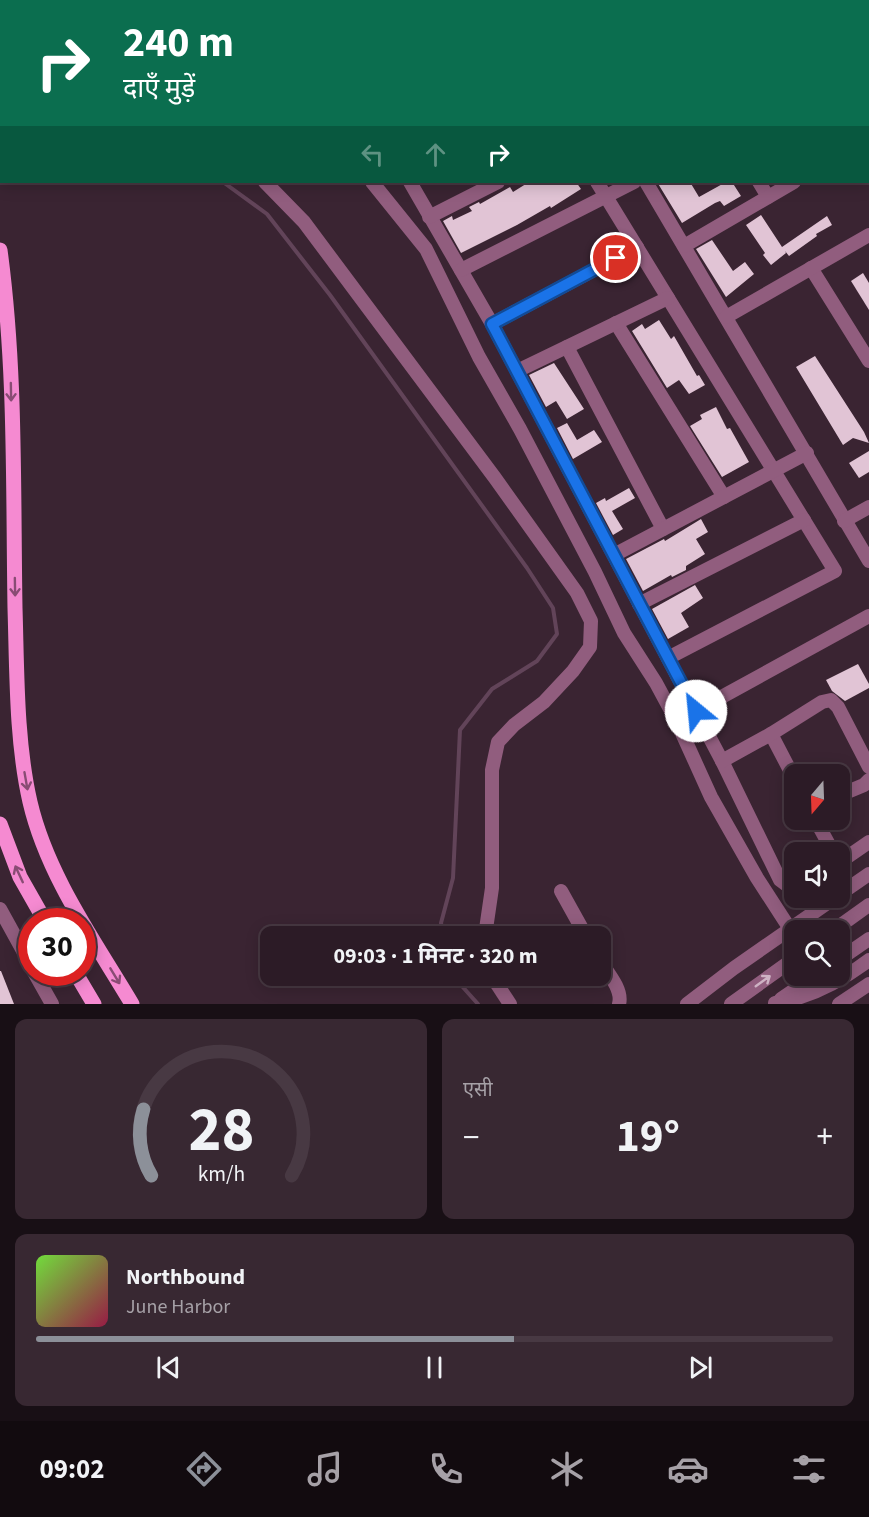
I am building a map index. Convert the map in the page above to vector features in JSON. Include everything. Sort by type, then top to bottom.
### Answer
[{"type":"main road","points":[[0,250],[10,355],[16,649],[21,748],[30,803],[48,857],[74,907],[132,1004]]},
{"type":"main road","points":[[0,824],[20,877],[38,908]]},
{"type":"main road","points":[[83,986],[94,1004]]},
{"type":"street","points":[[266,183],[304,222],[495,478],[578,593],[591,621],[590,647],[573,671],[544,702],[514,725],[498,742],[492,770],[492,888],[486,926]]},
{"type":"street","points":[[411,183],[492,324],[722,761],[780,880],[784,883]]},
{"type":"street","points":[[429,217],[496,183]]},
{"type":"street","points":[[598,183],[835,571],[668,658]]},
{"type":"street","points":[[461,270],[632,183]]},
{"type":"street","points":[[647,183],[869,561]]},
{"type":"street","points":[[760,183],[768,196]]},
{"type":"street","points":[[684,246],[792,183]]},
{"type":"street","points":[[379,184],[426,249],[479,357],[520,429],[595,572],[624,633],[656,683],[677,722],[711,797],[757,878],[784,920]]},
{"type":"street","points":[[726,317],[869,235]]},
{"type":"street","points":[[492,324],[637,247]]},
{"type":"street","points":[[811,268],[869,361]]},
{"type":"street","points":[[517,371],[668,297]]},
{"type":"street","points":[[616,323],[724,497]]},
{"type":"street","points":[[567,347],[663,529]]},
{"type":"street","points":[[614,555],[807,453]]},
{"type":"street","points":[[844,521],[869,507]]},
{"type":"street","points":[[639,604],[804,520]]},
{"type":"street","points":[[696,711],[869,616]]},
{"type":"street","points":[[722,761],[822,702],[831,700],[838,707],[869,767]]},
{"type":"street","points":[[771,734],[787,764]]},
{"type":"street","points":[[850,791],[864,785],[869,780]]},
{"type":"street","points":[[850,855],[869,842]]},
{"type":"street","points":[[850,887],[869,874]]},
{"type":"street","points":[[561,891],[580,926]]},
{"type":"street","points":[[848,920],[869,905]]},
{"type":"street","points":[[803,920],[820,908]]},
{"type":"street","points":[[0,909],[18,942]]},
{"type":"street","points":[[687,1004],[784,933]]},
{"type":"street","points":[[850,952],[869,939]]},
{"type":"street","points":[[774,1004],[792,1001],[812,993],[849,974],[869,960]]},
{"type":"street","points":[[731,1004],[784,966]]},
{"type":"street","points":[[611,978],[621,998],[619,1004]]},
{"type":"street","points":[[839,1004],[869,984]]},
{"type":"street","points":[[42,986],[52,1004]]},
{"type":"street","points":[[498,986],[510,1004]]},
{"type":"street","points":[[774,1004],[800,986]]},
{"type":"building","points":[[527,183],[577,183],[581,189],[551,208],[550,206],[461,253],[443,221],[452,216],[453,220],[472,211],[469,207],[479,202],[480,204],[510,187],[513,192]]},
{"type":"building","points":[[658,183],[691,183],[699,197],[724,183],[733,183],[741,196],[724,206],[720,201],[715,203],[682,223]]},
{"type":"building","points":[[761,215],[782,247],[827,216],[832,225],[816,234],[817,236],[789,256],[785,251],[786,253],[771,265],[746,225]]},
{"type":"building","points":[[712,240],[733,271],[745,262],[754,274],[726,297],[696,249]]},
{"type":"building","points":[[863,273],[869,283],[869,310],[851,281]]},
{"type":"building","points":[[659,320],[671,339],[674,336],[697,376],[699,375],[705,385],[689,394],[679,380],[667,388],[632,331],[642,324],[645,329]]},
{"type":"building","points":[[815,356],[869,443],[853,438],[843,445],[796,367]]},
{"type":"building","points":[[554,363],[584,409],[567,419],[556,401],[546,407],[529,375]]},
{"type":"building","points":[[716,407],[727,429],[730,428],[749,462],[722,477],[690,426],[702,419],[700,415]]},
{"type":"building","points":[[567,423],[577,440],[594,430],[602,442],[573,459],[557,428]]},
{"type":"building","points":[[869,451],[869,472],[859,478],[849,463]]},
{"type":"building","points":[[629,488],[635,498],[612,511],[623,529],[613,535],[596,503],[605,498],[606,501]]},
{"type":"building","points":[[701,519],[708,532],[696,539],[705,554],[686,566],[686,570],[672,577],[671,575],[643,591],[626,559],[664,539],[665,541]]},
{"type":"building","points":[[695,585],[703,598],[681,613],[689,627],[668,639],[652,609]]},
{"type":"building","points":[[858,664],[869,688],[845,701],[832,691],[826,680]]},
{"type":"building","points":[[1,971],[14,1004],[0,1004]]},
{"type":"waterway","points":[[224,183],[267,214],[330,295],[527,568],[553,608],[557,634],[537,661],[492,689],[460,730],[453,878],[442,926]]},
{"type":"waterway","points":[[462,986],[478,1004]]},
{"type":"route","points":[[616,258],[492,324],[696,711]]}]
